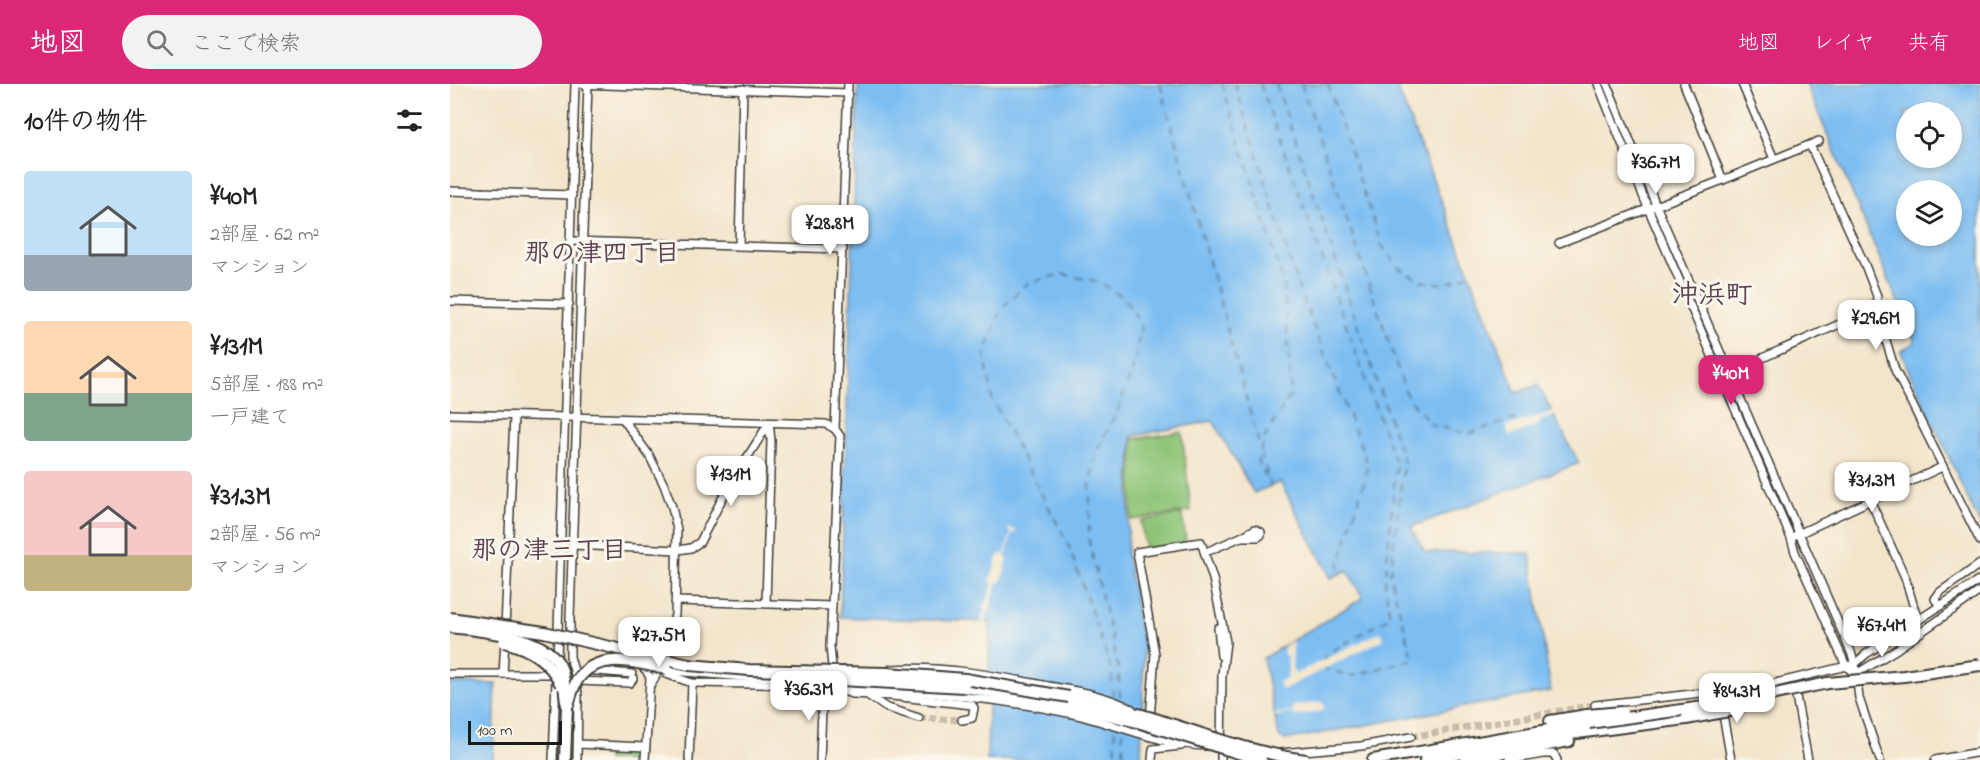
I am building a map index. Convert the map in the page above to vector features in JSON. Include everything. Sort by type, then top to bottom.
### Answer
[{"type":"highway","points":[[450,620],[544,632],[689,664],[749,670],[826,671],[965,679],[1069,697],[1146,717],[1239,746],[1278,756],[1306,760]]},
{"type":"highway","points":[[450,620],[535,632],[688,666],[779,676]]},
{"type":"highway","points":[[450,627],[518,638],[546,649],[555,658],[561,667],[566,708],[565,760]]},
{"type":"highway","points":[[450,633],[517,645],[535,654],[549,666],[558,678],[566,708]]},
{"type":"highway","points":[[1889,678],[1980,659]]},
{"type":"highway","points":[[1372,760],[1552,728],[1732,703],[1828,683],[1980,659]]},
{"type":"highway","points":[[566,708],[574,686],[589,668],[607,661],[631,662],[718,675],[779,676],[964,687],[1092,710],[1259,760]]},
{"type":"highway","points":[[566,708],[575,686],[584,674],[597,666],[613,662],[626,661],[699,673],[751,676],[826,671]]},
{"type":"highway","points":[[1828,683],[1980,666]]},
{"type":"highway","points":[[1466,760],[1636,731],[1829,688],[1980,666]]},
{"type":"highway","points":[[1387,760],[1429,744],[1551,721],[1631,711],[1732,703]]},
{"type":"highway","points":[[1425,760],[1554,736],[1686,719]]},
{"type":"highway","points":[[1222,744],[1241,748],[1259,760]]},
{"type":"highway","points":[[1222,744],[1250,760]]},
{"type":"street","points":[[554,760],[575,84],[743,89],[787,87],[848,93]]},
{"type":"street","points":[[577,760],[577,681],[570,657],[581,242],[588,84]]},
{"type":"street","points":[[835,429],[848,84]]},
{"type":"street","points":[[1598,84],[1648,208],[1791,538],[1795,552],[1846,666],[1856,675]]},
{"type":"street","points":[[1607,84],[1656,205],[1855,664],[1859,698],[1880,760]]},
{"type":"street","points":[[1684,84],[1724,180]]},
{"type":"street","points":[[1742,84],[1774,159]]},
{"type":"street","points":[[739,246],[743,89]]},
{"type":"street","points":[[1558,243],[1820,141]]},
{"type":"street","points":[[1810,145],[1866,265],[1876,296],[1876,308],[1895,370],[1980,541]]},
{"type":"street","points":[[450,191],[572,195]]},
{"type":"street","points":[[570,242],[843,249]]},
{"type":"street","points":[[450,301],[568,304]]},
{"type":"street","points":[[1720,375],[1730,373],[1876,308]]},
{"type":"street","points":[[450,414],[826,424],[835,429],[840,436],[832,606],[828,634],[828,663],[832,676],[846,686],[856,688],[936,693],[1027,704],[1090,718],[1189,746]]},
{"type":"street","points":[[503,674],[514,416]]},
{"type":"street","points":[[623,419],[649,455],[664,485],[677,530],[676,601],[673,627],[648,690]]},
{"type":"street","points":[[573,545],[678,550],[691,548],[700,542],[726,491],[769,423]]},
{"type":"street","points":[[766,603],[771,440],[769,423]]},
{"type":"street","points":[[1791,538],[1799,532],[1942,467]]},
{"type":"street","points":[[1870,500],[1905,577],[1918,621]]},
{"type":"street","points":[[1206,552],[1241,537]]},
{"type":"street","points":[[1146,717],[1151,700],[1155,654],[1137,552],[1201,542],[1213,579],[1226,642],[1222,675],[1221,760]]},
{"type":"street","points":[[1940,606],[1935,598],[1940,592],[1980,564]]},
{"type":"street","points":[[1595,705],[1763,686],[1855,664],[1866,654],[1980,580]]},
{"type":"street","points":[[1719,692],[1746,699],[1795,691],[1856,675],[1979,591]]},
{"type":"street","points":[[676,601],[832,606]]},
{"type":"street","points":[[450,620],[506,623],[558,637],[577,645],[614,651],[656,672],[692,683],[823,685],[852,694],[972,705],[974,708],[972,718],[962,720]]},
{"type":"street","points":[[830,622],[832,666],[838,672],[910,668],[989,676],[1102,696],[1146,717],[1222,744],[1272,753],[1361,746],[1412,737]]},
{"type":"street","points":[[636,662],[646,670],[650,678],[645,760]]},
{"type":"street","points":[[575,669],[634,676],[630,683],[577,681]]},
{"type":"street","points":[[450,674],[556,674]]},
{"type":"street","points":[[689,760],[692,683]]},
{"type":"street","points":[[820,760],[823,685]]},
{"type":"street","points":[[1795,691],[1808,760]]},
{"type":"street","points":[[1719,692],[1731,760]]},
{"type":"street","points":[[869,696],[885,707],[919,718]]},
{"type":"street","points":[[578,744],[645,747]]},
{"type":"street","points":[[1152,760],[1153,749],[1222,744]]},
{"type":"street","points":[[1509,760],[1554,754],[1557,760]]},
{"type":"street","points":[[1935,760],[1975,755]]},
{"type":"green space","points":[[1182,432],[1191,511],[1131,520],[1133,439]]},
{"type":"green space","points":[[1182,514],[1186,542],[1145,549],[1141,521]]},
{"type":"green space","points":[[607,750],[639,752],[638,760],[607,760]]},
{"type":"water","points":[[858,84],[1396,84],[1516,393],[1538,385],[1579,463],[1411,527],[1425,552],[1530,553],[1551,691],[1285,740],[1279,737],[1263,658],[1363,598],[1347,570],[1331,578],[1280,482],[1254,493],[1213,421],[1132,436],[1127,557],[1144,647],[1141,760],[987,760],[990,622],[840,617]]},
{"type":"water","points":[[1806,84],[1980,84],[1980,525],[1901,351],[1915,342]]},
{"type":"water","points":[[450,683],[496,684],[493,760],[450,760]]},
{"type":"pier","points":[[1555,411],[1557,415],[1509,436],[1506,426]]},
{"type":"pier","points":[[1009,528],[1017,531],[1013,532],[1005,557],[1008,559],[1001,582],[998,582],[990,606],[992,610],[989,609],[985,623],[981,621],[985,609],[983,607],[984,604],[986,605],[993,582],[990,581],[999,554],[1004,555],[1011,533],[1008,531]]},
{"type":"pier","points":[[1380,632],[1384,639],[1282,690],[1278,682],[1287,678],[1288,670],[1284,646],[1293,641],[1292,670],[1295,674]]},
{"type":"pier","points":[[1321,702],[1325,707],[1322,711],[1295,716],[1292,713],[1274,716],[1274,714],[1292,711],[1293,706]]},
{"type":"ferry route","points":[[1160,84],[1260,448]]},
{"type":"ferry route","points":[[1222,84],[1284,284],[1291,394],[1264,439],[1258,461],[1271,487]]},
{"type":"ferry route","points":[[1235,84],[1299,289],[1367,462],[1366,476],[1339,565],[1339,574]]},
{"type":"ferry route","points":[[1260,84],[1396,465],[1385,583],[1390,617],[1330,652],[1323,660]]},
{"type":"ferry route","points":[[1276,84],[1404,462],[1390,576],[1413,659],[1352,676],[1325,669]]},
{"type":"ferry route","points":[[1301,84],[1407,396],[1432,425],[1468,434],[1514,419],[1517,427]]},
{"type":"ferry route","points":[[1328,84],[1381,244],[1399,268],[1421,281],[1444,284],[1468,275]]},
{"type":"ferry route","points":[[1113,697],[1111,668],[1068,544],[992,399],[985,354],[1002,308],[1028,283],[1062,274],[1100,282],[1125,299],[1141,325],[1135,362],[1119,407],[1098,449],[1090,481],[1089,542],[1118,666],[1120,699]]},
{"type":"ferry route","points":[[1261,453],[1270,483]]},
{"type":"ferry route","points":[[1115,729],[1116,760]]},
{"type":"ferry route","points":[[1122,731],[1124,760]]},
{"type":"tunnel","points":[[1411,737],[1595,705]]},
{"type":"tunnel","points":[[919,718],[962,720]]},
{"type":"district","name":"那の津四丁目","points":[[602,255]]},
{"type":"district","name":"沖浜町","points":[[1712,296]]},
{"type":"district","name":"那の津三丁目","points":[[549,552]]}]
